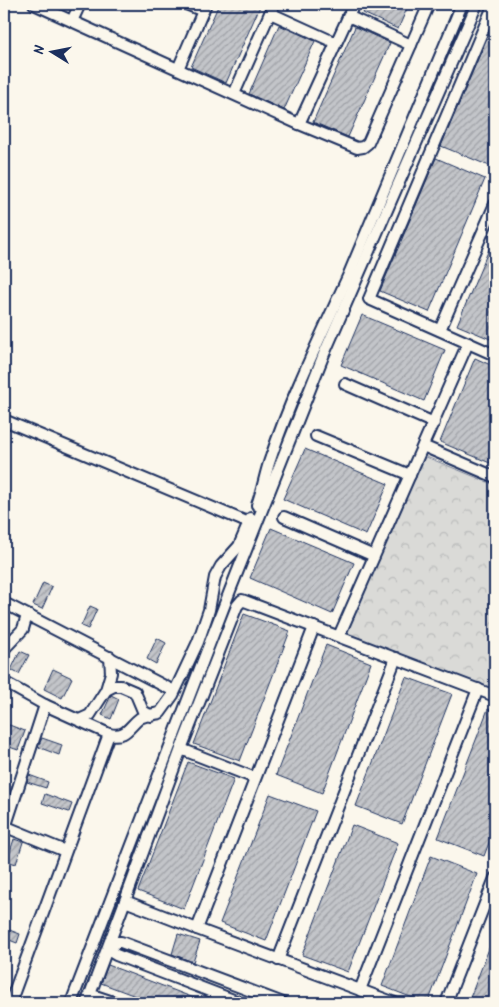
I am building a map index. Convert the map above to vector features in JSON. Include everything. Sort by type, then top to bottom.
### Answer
[{"type":"street","points":[[34,4],[299,124],[360,148],[366,145],[429,4]]},
{"type":"street","points":[[72,21],[80,4]]},
{"type":"street","points":[[178,69],[205,8],[186,4]]},
{"type":"street","points":[[299,124],[354,4]]},
{"type":"street","points":[[4,682],[45,705],[109,734],[123,734],[143,716],[160,713],[166,706],[198,642],[210,610],[215,577],[221,566],[239,546],[250,523],[266,478],[270,459],[293,400],[331,312],[350,274],[462,4]]},
{"type":"street","points":[[71,1003],[230,588],[324,354],[477,4]]},
{"type":"street","points":[[494,4],[369,300],[495,355]]},
{"type":"street","points":[[234,94],[272,9],[336,42]]},
{"type":"street","points":[[348,16],[411,45]]},
{"type":"street","points":[[440,330],[495,204]]},
{"type":"street","points":[[339,636],[468,344]]},
{"type":"street","points":[[346,384],[434,423]]},
{"type":"street","points":[[4,420],[250,523]]},
{"type":"street","points":[[316,436],[410,475]]},
{"type":"street","points":[[423,446],[495,477]]},
{"type":"street","points":[[284,517],[374,556]]},
{"type":"street","points":[[87,1000],[181,749],[239,602],[245,601],[495,696]]},
{"type":"street","points":[[4,603],[174,691]]},
{"type":"street","points":[[4,649],[23,630],[27,616]]},
{"type":"street","points":[[197,929],[314,627]]},
{"type":"street","points":[[79,720],[90,715],[106,690],[111,673],[110,657]]},
{"type":"street","points":[[278,960],[396,658]]},
{"type":"street","points":[[131,668],[135,680],[134,692],[143,711],[150,716]]},
{"type":"street","points":[[106,690],[114,686],[121,686],[134,692]]},
{"type":"street","points":[[360,990],[478,689]]},
{"type":"street","points":[[45,705],[4,828],[65,851]]},
{"type":"street","points":[[10,1003],[109,734]]},
{"type":"street","points":[[181,749],[256,778]]},
{"type":"street","points":[[446,1003],[495,878]]},
{"type":"street","points":[[125,901],[395,1003]]},
{"type":"street","points":[[234,1002],[116,955],[111,952],[112,947],[116,942],[121,942],[283,1003]]},
{"type":"street","points":[[87,1000],[92,994],[116,1003]]},
{"type":"green space","points":[[424,456],[495,485],[495,690],[344,633]]},
{"type":"building","points":[[219,4],[261,4],[226,83],[191,67]]},
{"type":"building","points":[[367,4],[409,4],[398,29],[363,13]]},
{"type":"building","points":[[495,19],[495,158],[492,167],[441,146]]},
{"type":"building","points":[[279,25],[315,41],[284,110],[249,94]]},
{"type":"building","points":[[355,27],[390,43],[348,137],[313,122]]},
{"type":"building","points":[[436,158],[485,179],[429,312],[380,291]]},
{"type":"building","points":[[495,235],[495,341],[457,325]]},
{"type":"building","points":[[362,315],[445,350],[424,401],[341,365]]},
{"type":"building","points":[[475,358],[495,367],[495,451],[490,463],[440,442]]},
{"type":"building","points":[[305,449],[388,484],[366,535],[283,499]]},
{"type":"building","points":[[271,528],[354,563],[332,614],[250,578]]},
{"type":"building","points":[[43,583],[52,587],[42,609],[33,605]]},
{"type":"building","points":[[90,606],[97,609],[88,629],[81,626]]},
{"type":"building","points":[[244,614],[290,631],[240,761],[194,744]]},
{"type":"building","points":[[157,638],[166,643],[156,664],[147,659]]},
{"type":"building","points":[[326,645],[371,663],[322,793],[276,775]]},
{"type":"building","points":[[20,651],[29,655],[19,674],[11,670]]},
{"type":"building","points":[[53,669],[72,678],[62,698],[44,689]]},
{"type":"building","points":[[406,677],[452,694],[402,824],[356,806]]},
{"type":"building","points":[[111,695],[119,699],[111,719],[102,715]]},
{"type":"building","points":[[488,709],[495,711],[495,827],[484,856],[438,838]]},
{"type":"building","points":[[4,723],[25,731],[18,750],[4,745]]},
{"type":"building","points":[[42,738],[62,745],[59,755],[38,747]]},
{"type":"building","points":[[188,762],[234,779],[184,909],[138,891]]},
{"type":"building","points":[[29,775],[48,782],[46,788],[27,782]]},
{"type":"building","points":[[45,794],[72,804],[69,812],[42,803]]},
{"type":"building","points":[[270,794],[316,811],[266,941],[220,923]]},
{"type":"building","points":[[352,825],[398,843],[348,972],[302,955]]},
{"type":"building","points":[[14,839],[23,842],[16,864],[7,861]]},
{"type":"building","points":[[431,856],[477,874],[428,1003],[426,1003],[382,986]]},
{"type":"building","points":[[4,928],[20,934],[17,943],[4,938]]},
{"type":"building","points":[[495,933],[495,1003],[468,1003]]},
{"type":"building","points":[[178,934],[200,941],[193,962],[172,954]]},
{"type":"building","points":[[108,965],[207,1003],[154,1003],[101,983]]}]
